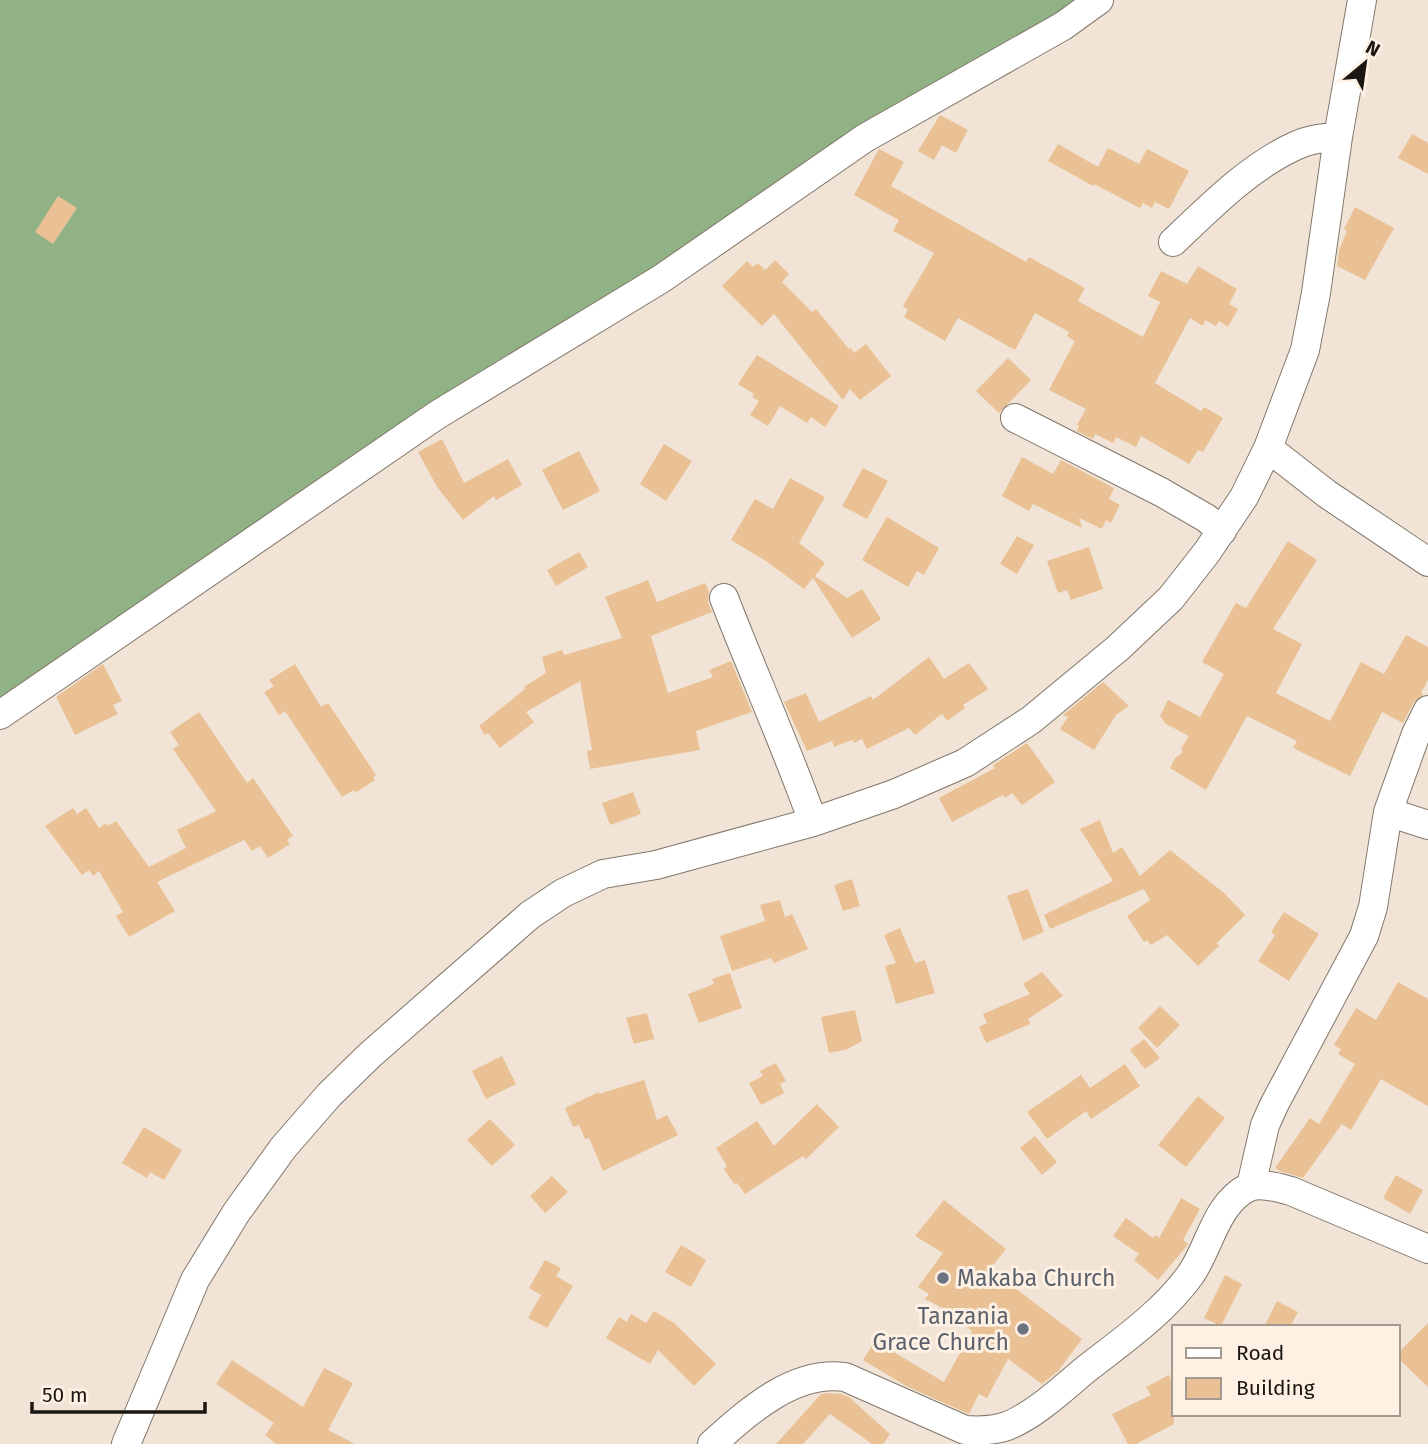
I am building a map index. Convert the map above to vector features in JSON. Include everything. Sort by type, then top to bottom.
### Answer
[{"type":"street","points":[[0,715],[437,415],[661,279],[865,138],[1063,26],[1099,0]]},
{"type":"street","points":[[126,1444],[195,1280],[213,1248],[283,1148],[329,1095],[370,1055],[530,915],[564,893],[603,874],[656,865],[813,822],[894,794],[965,763],[1031,719],[1171,598],[1244,498],[1268,448],[1305,350],[1362,0]]},
{"type":"street","points":[[1173,242],[1215,203],[1271,160],[1297,145],[1338,137]]},
{"type":"street","points":[[1015,418],[1170,497],[1206,518],[1222,531]]},
{"type":"street","points":[[1268,448],[1327,494],[1428,562]]},
{"type":"street","points":[[724,598],[788,751],[813,822]]},
{"type":"street","points":[[1251,1186],[1269,1115],[1364,936],[1373,907],[1388,812],[1416,734],[1428,710]]},
{"type":"street","points":[[1388,812],[1428,825]]},
{"type":"street","points":[[712,1444],[768,1398],[827,1375],[845,1377],[965,1430],[999,1435],[1068,1384],[1175,1294],[1193,1272],[1230,1201],[1251,1186],[1272,1186],[1291,1191],[1428,1250]]},
{"type":"green space","points":[[0,0],[1081,0],[655,271],[0,702]]},
{"type":"building","points":[[940,115],[968,130],[956,153],[942,145],[934,160],[918,151]]},
{"type":"building","points":[[1412,134],[1428,143],[1428,174],[1398,158]]},
{"type":"building","points":[[1058,144],[1098,167],[1108,148],[1139,164],[1147,149],[1189,171],[1169,209],[1155,202],[1152,208],[1143,203],[1140,208],[1048,161]]},
{"type":"building","points":[[879,149],[904,162],[891,186],[1026,262],[1029,257],[1085,288],[1078,301],[1143,337],[1160,302],[1148,296],[1161,271],[1187,284],[1198,266],[1237,289],[1229,304],[1238,309],[1228,327],[1219,321],[1216,326],[1205,320],[1203,326],[1190,318],[1155,383],[1201,411],[1204,407],[1223,418],[1203,452],[1198,450],[1189,464],[1141,436],[1136,447],[1116,437],[1113,443],[1095,434],[1093,439],[1077,431],[1077,425],[1086,409],[1049,390],[1075,341],[1067,336],[1069,332],[1035,313],[1015,350],[958,318],[945,341],[904,317],[908,310],[903,306],[934,253],[893,231],[899,220],[854,195]]},
{"type":"building","points":[[58,196],[77,208],[53,244],[35,232]]},
{"type":"building","points":[[1355,207],[1394,228],[1365,280],[1337,266],[1339,250],[1347,231],[1344,229]]},
{"type":"building","points":[[775,260],[789,274],[782,282],[812,312],[816,309],[849,349],[854,353],[866,344],[891,376],[860,400],[850,389],[843,400],[774,314],[762,326],[722,286],[747,261],[753,267],[758,263],[765,270]]},
{"type":"building","points":[[757,355],[839,406],[825,427],[811,417],[807,423],[780,406],[768,426],[750,415],[759,401],[752,397],[754,394],[738,384]]},
{"type":"building","points":[[1008,358],[1031,380],[999,413],[976,391]]},
{"type":"building","points":[[442,439],[464,483],[508,459],[522,485],[496,500],[494,496],[463,520],[437,487],[418,452]]},
{"type":"building","points":[[664,444],[692,461],[666,501],[640,484]]},
{"type":"building","points":[[579,451],[600,491],[563,510],[542,470]]},
{"type":"building","points":[[1022,457],[1053,474],[1061,460],[1114,488],[1109,499],[1120,505],[1111,523],[1106,520],[1102,529],[1079,518],[1082,528],[1033,504],[1029,511],[1002,496]]},
{"type":"building","points":[[863,468],[888,481],[867,519],[842,506]]},
{"type":"building","points":[[790,478],[825,497],[799,543],[825,563],[815,576],[847,598],[862,589],[881,619],[852,638],[813,578],[804,589],[731,540],[755,499],[773,509]]},
{"type":"building","points":[[887,517],[939,548],[924,575],[917,571],[908,587],[862,560]]},
{"type":"building","points":[[1017,536],[1034,545],[1017,574],[1000,564]]},
{"type":"building","points":[[1288,541],[1317,560],[1273,629],[1302,644],[1276,693],[1330,721],[1361,662],[1384,674],[1406,635],[1428,647],[1428,680],[1421,693],[1423,695],[1414,702],[1403,723],[1382,712],[1350,776],[1293,748],[1297,741],[1247,716],[1206,790],[1170,768],[1175,758],[1183,752],[1181,749],[1189,736],[1166,724],[1160,716],[1168,700],[1200,717],[1224,674],[1202,662],[1236,603],[1246,608]]},
{"type":"building","points":[[1089,547],[1103,589],[1071,600],[1067,590],[1058,593],[1047,561]]},
{"type":"building","points":[[579,552],[588,567],[556,586],[547,570]]},
{"type":"building","points":[[648,580],[657,602],[705,583],[709,592],[708,603],[712,612],[651,636],[668,693],[713,677],[709,670],[731,661],[752,712],[696,731],[700,750],[590,769],[587,751],[592,750],[580,681],[526,712],[534,722],[500,748],[488,733],[485,735],[479,726],[525,689],[524,687],[546,673],[542,657],[562,650],[564,655],[622,638],[605,597]]},
{"type":"building","points":[[929,657],[944,679],[969,663],[988,689],[963,705],[965,708],[947,721],[942,714],[915,735],[909,728],[867,749],[862,739],[834,747],[832,741],[807,751],[784,702],[806,693],[819,722],[871,696],[873,700]]},
{"type":"building","points":[[103,664],[122,701],[113,705],[118,714],[75,735],[56,697]]},
{"type":"building","points":[[295,664],[321,707],[328,703],[376,775],[373,777],[375,780],[355,793],[354,790],[342,797],[285,711],[279,715],[264,692],[274,686],[269,680]]},
{"type":"building","points":[[1103,682],[1129,706],[1116,715],[1094,750],[1060,729],[1068,717],[1063,715]]},
{"type":"building","points":[[199,712],[247,783],[253,778],[293,836],[287,840],[290,844],[268,858],[260,846],[252,851],[244,840],[157,882],[175,911],[129,937],[116,916],[123,912],[99,871],[93,876],[89,870],[82,875],[45,826],[73,808],[77,814],[86,808],[99,828],[116,821],[149,867],[186,848],[177,830],[216,811],[173,749],[179,745],[170,732]]},
{"type":"building","points":[[1027,743],[1055,782],[1022,805],[1012,793],[1005,798],[1003,795],[952,822],[939,798],[995,768],[993,765]]},
{"type":"building","points":[[633,792],[641,814],[610,825],[602,803]]},
{"type":"building","points":[[1100,820],[1113,853],[1122,847],[1140,876],[1170,850],[1224,893],[1245,915],[1198,966],[1167,935],[1151,945],[1147,940],[1144,942],[1127,916],[1150,900],[1144,889],[1050,929],[1044,915],[1113,881],[1080,829]]},
{"type":"building","points":[[852,879],[860,906],[843,911],[834,885]]},
{"type":"building","points":[[1028,889],[1044,932],[1023,941],[1007,896]]},
{"type":"building","points":[[780,900],[785,917],[792,914],[808,949],[774,963],[771,958],[732,971],[720,936],[765,921],[760,905]]},
{"type":"building","points":[[1284,912],[1319,934],[1289,981],[1258,961],[1275,935],[1271,932]]},
{"type":"building","points":[[900,928],[915,963],[925,960],[935,993],[896,1004],[885,966],[896,963],[884,935]]},
{"type":"building","points":[[1042,972],[1063,996],[1028,1019],[1030,1024],[986,1043],[979,1027],[987,1023],[983,1014],[1030,994],[1023,984]]},
{"type":"building","points":[[730,973],[742,1008],[699,1023],[688,994],[714,984],[712,979]]},
{"type":"building","points":[[1398,982],[1428,999],[1428,1106],[1381,1079],[1351,1130],[1342,1124],[1303,1178],[1275,1168],[1310,1118],[1319,1124],[1355,1064],[1338,1054],[1341,1049],[1334,1045],[1356,1008],[1376,1020]]},
{"type":"building","points":[[1160,1006],[1180,1025],[1157,1048],[1138,1028]]},
{"type":"building","points":[[855,1010],[862,1041],[848,1049],[829,1053],[821,1017]]},
{"type":"building","points":[[647,1013],[654,1039],[634,1044],[626,1018]]},
{"type":"building","points":[[1144,1039],[1160,1058],[1145,1069],[1130,1050]]},
{"type":"building","points":[[502,1056],[516,1084],[486,1099],[472,1071]]},
{"type":"building","points":[[776,1063],[786,1081],[780,1084],[784,1093],[761,1105],[749,1083],[763,1076],[760,1071]]},
{"type":"building","points":[[1125,1064],[1140,1086],[1091,1119],[1086,1111],[1047,1139],[1027,1112],[1081,1075],[1090,1088]]},
{"type":"building","points":[[644,1080],[657,1120],[667,1115],[678,1135],[603,1171],[589,1138],[585,1139],[579,1125],[573,1127],[565,1108],[599,1092]]},
{"type":"building","points":[[1198,1096],[1225,1118],[1186,1167],[1158,1145]]},
{"type":"building","points":[[817,1104],[839,1127],[806,1159],[803,1156],[745,1194],[737,1183],[734,1184],[724,1169],[727,1166],[716,1148],[757,1121],[774,1146]]},
{"type":"building","points":[[490,1119],[515,1145],[492,1166],[467,1140]]},
{"type":"building","points":[[144,1127],[182,1150],[164,1180],[150,1172],[147,1178],[122,1163]]},
{"type":"building","points":[[1035,1136],[1057,1162],[1042,1175],[1020,1148]]},
{"type":"building","points":[[1396,1175],[1423,1190],[1410,1214],[1383,1198]]},
{"type":"building","points":[[552,1176],[568,1192],[545,1213],[530,1196]]},
{"type":"building","points":[[1181,1198],[1200,1209],[1183,1240],[1187,1246],[1158,1280],[1134,1260],[1139,1254],[1113,1236],[1126,1218],[1153,1238],[1156,1235],[1159,1238]]},
{"type":"building","points":[[944,1200],[1006,1249],[990,1269],[1082,1339],[1058,1371],[1042,1384],[1008,1359],[987,1398],[979,1394],[969,1414],[906,1386],[863,1360],[875,1341],[944,1382],[972,1331],[944,1309],[925,1299],[929,1294],[918,1287],[943,1253],[915,1236]]},
{"type":"building","points":[[681,1245],[706,1260],[691,1287],[665,1272]]},
{"type":"building","points":[[545,1260],[561,1268],[556,1276],[573,1286],[547,1328],[528,1318],[541,1295],[529,1288]]},
{"type":"building","points":[[1225,1275],[1242,1284],[1222,1325],[1204,1318]]},
{"type":"building","points":[[1277,1301],[1298,1312],[1291,1325],[1265,1325]]},
{"type":"building","points":[[654,1311],[674,1323],[716,1364],[694,1386],[658,1350],[650,1364],[606,1338],[619,1317],[627,1322],[631,1314],[646,1323]]},
{"type":"building","points":[[1428,1323],[1428,1387],[1400,1360],[1400,1351]]},
{"type":"building","points":[[232,1360],[303,1407],[324,1368],[353,1383],[328,1430],[355,1444],[276,1444],[265,1435],[274,1423],[216,1384]]},
{"type":"building","points":[[1169,1375],[1172,1382],[1174,1424],[1136,1444],[1128,1444],[1112,1414],[1151,1395],[1146,1387]]},
{"type":"building","points":[[821,1394],[849,1397],[890,1434],[883,1444],[872,1444],[830,1414],[803,1444],[776,1444]]},
{"type":"place","name":"Makaba Church","points":[[943,1278]]},
{"type":"place","name":"Tanzania Grace Church","points":[[1023,1329]]}]
